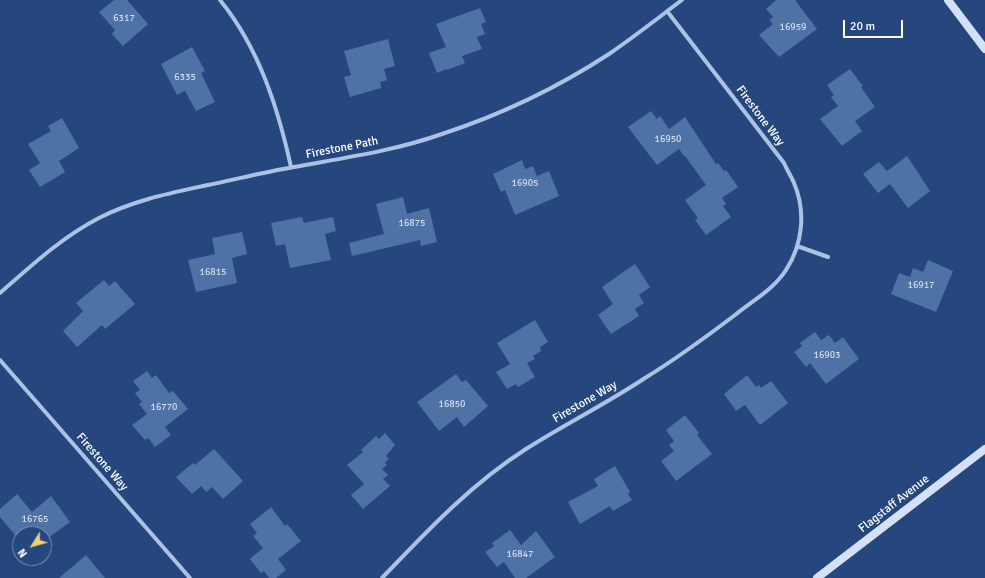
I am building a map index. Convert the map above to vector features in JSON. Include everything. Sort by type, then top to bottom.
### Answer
[{"type":"street","points":[[220,0],[248,41],[263,73],[275,104],[291,168]]},
{"type":"street","name":"Firestone Path","points":[[0,293],[70,235],[100,217],[133,203],[167,194],[370,153],[440,135],[513,107],[581,71],[609,54],[682,0]]},
{"type":"street","points":[[948,0],[985,49]]},
{"type":"street","name":"Firestone Way","points":[[382,578],[431,527],[463,497],[493,472],[526,448],[646,378],[720,326],[766,291],[786,271],[793,258],[802,225],[801,204],[794,183],[784,164],[667,11]]},
{"type":"street","points":[[797,246],[828,257]]},
{"type":"street","name":"Firestone Way","points":[[0,360],[190,578]]},
{"type":"street","name":"Flagstaff Avenue","points":[[817,578],[985,449]]},
{"type":"building","points":[[114,0],[127,0],[148,24],[123,46],[112,34],[115,30],[99,12]]},
{"type":"building","points":[[776,0],[795,0],[817,29],[779,57],[759,35],[773,24],[769,20],[773,17],[766,9]]},
{"type":"building","points":[[480,8],[486,22],[481,24],[485,34],[477,37],[482,49],[462,56],[465,63],[437,73],[429,53],[446,47],[436,24]]},
{"type":"building","points":[[388,39],[395,66],[384,69],[387,80],[380,82],[381,88],[350,97],[344,77],[351,75],[344,51]]},
{"type":"building","points":[[192,47],[205,71],[201,73],[215,102],[196,111],[185,91],[177,95],[161,64]]},
{"type":"building","points":[[850,69],[863,86],[861,87],[875,107],[855,121],[862,131],[842,146],[820,119],[838,106],[831,97],[834,95],[827,85]]},
{"type":"building","points":[[651,111],[657,119],[660,116],[669,129],[685,117],[716,164],[718,163],[724,171],[726,170],[738,187],[722,198],[726,204],[723,206],[731,217],[706,235],[695,220],[698,218],[685,200],[706,185],[679,149],[657,165],[628,127]]},
{"type":"building","points":[[62,118],[79,148],[59,161],[65,172],[40,187],[29,170],[40,163],[28,144],[51,131],[48,126]]},
{"type":"building","points":[[907,156],[930,191],[908,208],[890,184],[878,193],[863,174],[879,162],[887,171]]},
{"type":"building","points":[[522,160],[525,169],[533,166],[537,176],[549,171],[559,196],[515,215],[505,190],[501,192],[493,174]]},
{"type":"building","points":[[403,197],[407,214],[429,208],[437,242],[421,246],[420,240],[352,256],[349,243],[384,234],[376,204]]},
{"type":"building","points":[[302,217],[304,223],[333,217],[336,231],[325,234],[331,260],[290,268],[285,244],[276,246],[271,223]]},
{"type":"building","points":[[242,232],[247,254],[232,258],[237,283],[196,292],[188,260],[215,254],[212,238]]},
{"type":"building","points":[[928,260],[953,271],[936,312],[891,294],[899,273],[910,277],[913,268],[923,272]]},
{"type":"building","points":[[635,264],[650,287],[639,295],[644,303],[635,309],[639,316],[611,334],[598,315],[613,304],[602,287]]},
{"type":"building","points":[[104,280],[109,286],[115,281],[135,304],[105,329],[102,325],[77,347],[63,331],[83,311],[76,303]]},
{"type":"building","points":[[535,320],[548,342],[540,347],[541,351],[533,356],[535,359],[527,363],[535,377],[518,387],[516,384],[507,389],[496,372],[510,364],[497,343]]},
{"type":"building","points":[[815,332],[821,340],[829,335],[835,343],[843,337],[859,359],[826,384],[810,363],[806,367],[794,352],[802,346],[800,343]]},
{"type":"building","points":[[147,371],[152,378],[156,375],[169,393],[173,391],[188,409],[165,427],[171,435],[155,447],[148,438],[145,440],[132,425],[147,414],[139,404],[142,402],[135,393],[140,390],[133,381]]},
{"type":"building","points":[[456,374],[462,382],[466,380],[488,406],[464,427],[457,417],[439,431],[417,402]]},
{"type":"building","points":[[747,375],[756,387],[759,385],[761,388],[771,381],[788,403],[760,425],[745,405],[736,411],[724,394]]},
{"type":"building","points":[[685,415],[699,433],[697,435],[712,454],[676,481],[661,461],[674,451],[669,445],[674,441],[666,430]]},
{"type":"building","points":[[385,433],[395,445],[386,456],[389,459],[385,463],[387,465],[382,469],[388,475],[383,479],[390,486],[363,509],[351,495],[364,484],[347,465],[363,452],[361,450],[376,436],[379,439]]},
{"type":"building","points":[[214,449],[243,481],[223,499],[212,487],[206,492],[201,486],[192,494],[176,477],[193,463],[195,465]]},
{"type":"building","points":[[615,466],[630,492],[628,494],[632,500],[613,511],[610,506],[580,524],[568,502],[598,486],[594,479]]},
{"type":"building","points":[[17,494],[32,512],[51,496],[70,522],[52,535],[52,526],[12,526],[12,531],[0,517],[0,509]]},
{"type":"building","points":[[271,507],[285,526],[287,524],[301,541],[278,559],[286,570],[276,578],[269,578],[264,571],[261,573],[250,559],[263,548],[253,536],[257,533],[250,524]]},
{"type":"building","points":[[510,530],[521,545],[536,531],[555,557],[526,578],[515,578],[504,562],[497,567],[485,552],[494,546],[492,543]]},
{"type":"building","points":[[86,555],[105,578],[59,578]]}]
